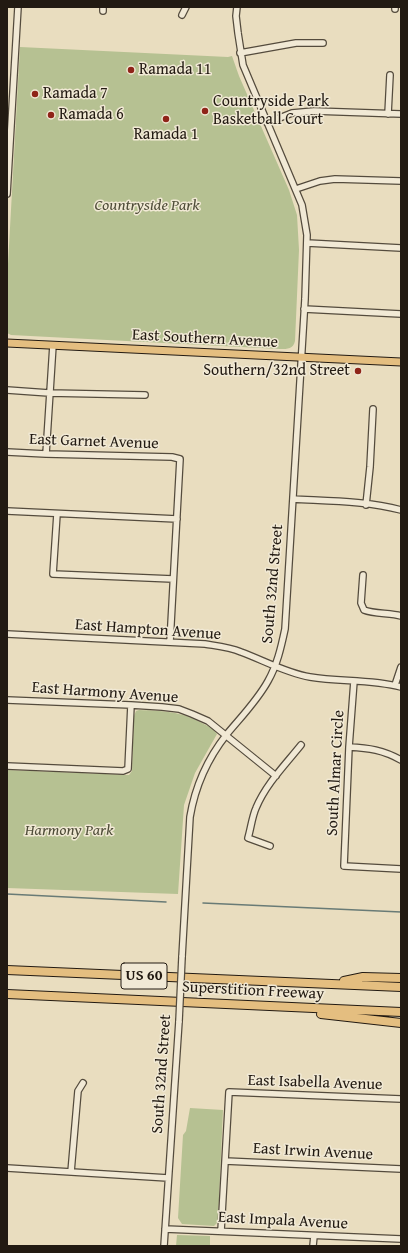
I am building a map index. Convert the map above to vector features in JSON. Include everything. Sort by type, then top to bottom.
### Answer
[{"type":"highway","name":"Superstition Freeway","points":[[7,970],[401,987]]},
{"type":"highway","points":[[334,984],[364,977],[401,978]]},
{"type":"highway","name":"Superstition Freeway","points":[[7,994],[401,1012]]},
{"type":"highway","points":[[245,1005],[401,1022]]},
{"type":"main road","name":"East Southern Avenue","points":[[7,343],[401,362]]},
{"type":"street","points":[[7,194],[18,7]]},
{"type":"street","points":[[182,15],[186,7]]},
{"type":"street","name":"South 32nd Street","points":[[164,1246],[179,1021],[190,817],[193,801],[205,770],[213,755],[226,735],[251,707],[275,666],[281,647],[286,615],[293,499],[307,243],[305,221],[302,205],[296,189],[243,65],[240,53],[236,16],[237,7]]},
{"type":"street","points":[[240,53],[296,43],[324,43]]},
{"type":"street","points":[[388,114],[390,75]]},
{"type":"street","points":[[267,123],[285,115],[314,110],[401,114]]},
{"type":"street","points":[[296,189],[320,181],[335,179],[401,181]]},
{"type":"street","points":[[307,243],[401,248]]},
{"type":"street","points":[[304,310],[401,314]]},
{"type":"street","points":[[46,454],[53,345]]},
{"type":"street","points":[[7,390],[49,393],[145,395]]},
{"type":"street","points":[[366,504],[370,467],[373,409]]},
{"type":"street","name":"East Garnet Avenue","points":[[7,452],[172,457],[180,459],[177,519]]},
{"type":"street","points":[[293,499],[366,504],[401,510]]},
{"type":"street","points":[[7,511],[177,519],[170,642]]},
{"type":"street","points":[[57,514],[53,574],[173,579]]},
{"type":"street","points":[[363,575],[361,603],[364,610],[370,612],[392,613],[401,616]]},
{"type":"street","name":"East Hampton Avenue","points":[[7,634],[222,646],[240,651],[294,674],[398,686]]},
{"type":"street","points":[[398,686],[401,667]]},
{"type":"street","name":"South Almar Circle","points":[[354,680],[349,747],[344,866],[401,869]]},
{"type":"street","name":"East Harmony Avenue","points":[[7,700],[131,705],[179,709],[208,721],[276,776]]},
{"type":"street","points":[[7,766],[123,771],[128,769],[131,705]]},
{"type":"street","points":[[270,846],[248,838],[255,810],[261,798],[276,776],[301,745]]},
{"type":"street","points":[[349,747],[369,748],[401,760]]},
{"type":"street","points":[[71,1172],[78,1091],[84,1083]]},
{"type":"street","name":"East Isabella Avenue","points":[[224,1161],[229,1092],[401,1099]]},
{"type":"street","points":[[222,1231],[224,1161]]},
{"type":"street","name":"East Irwin Avenue","points":[[224,1161],[401,1169]]},
{"type":"street","points":[[7,1168],[168,1178]]},
{"type":"street","name":"East Impala Avenue","points":[[165,1229],[401,1239]]},
{"type":"street","points":[[313,1246],[314,1236]]},
{"type":"green space","name":"Countryside Park","points":[[20,47],[232,56],[239,76],[289,190],[297,215],[299,250],[295,341],[291,347],[288,349],[280,349],[11,335],[7,333],[7,282]]},
{"type":"green space","name":"Harmony Park","points":[[136,711],[164,711],[186,716],[209,726],[217,734],[195,773],[184,805],[178,894],[7,888],[7,770],[129,775],[132,771],[134,716]]},
{"type":"green space","points":[[190,1108],[223,1110],[218,1222],[214,1226],[182,1224],[178,1218],[183,1135],[186,1131]]},
{"type":"green space","points":[[177,1235],[210,1236],[210,1246],[176,1246]]},
{"type":"waterway","points":[[7,894],[166,902]]},
{"type":"waterway","points":[[203,903],[401,912]]},
{"type":"place","name":"Ramada 11","points":[[131,70]]},
{"type":"place","name":"Ramada 7","points":[[35,94]]},
{"type":"place","name":"Countryside Park Basketball Court","points":[[205,111]]},
{"type":"place","name":"Ramada 6","points":[[51,115]]},
{"type":"place","name":"Ramada 1","points":[[166,119]]},
{"type":"place","name":"Southern/32nd Street","points":[[358,371]]}]
